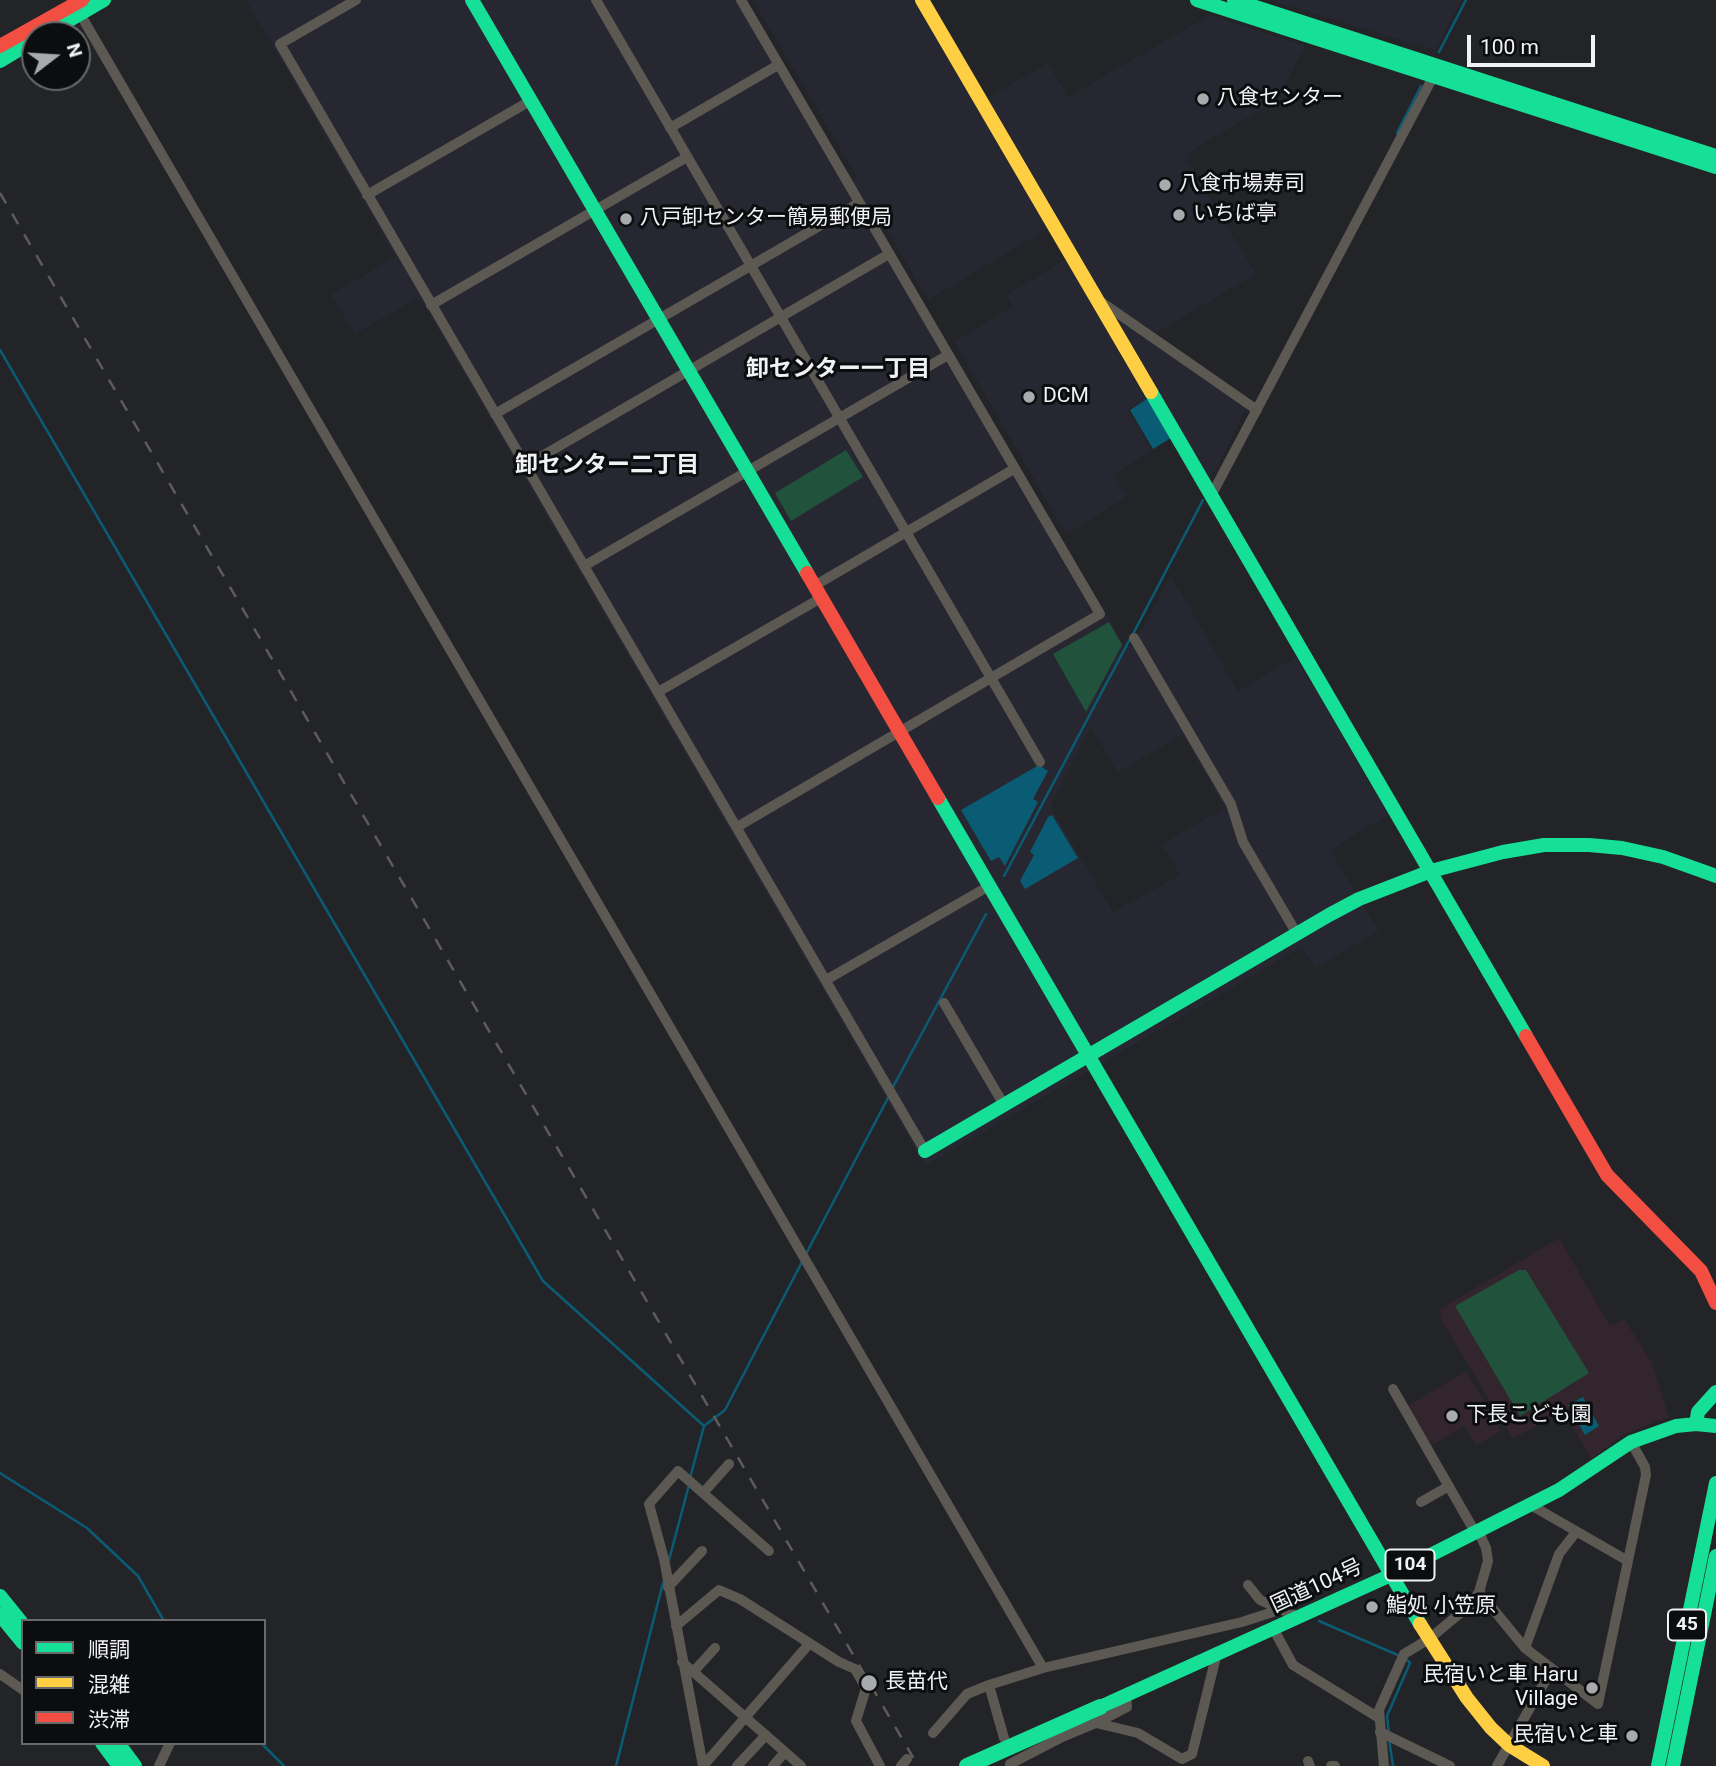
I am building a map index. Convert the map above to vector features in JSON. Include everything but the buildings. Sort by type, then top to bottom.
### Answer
[{"type":"main road","points":[[0,46],[77,5],[104,0]]},
{"type":"main road","points":[[472,0],[1429,1639],[1467,1698],[1491,1728],[1508,1745],[1543,1766]]},
{"type":"main road","points":[[922,0],[1607,1175],[1701,1271],[1716,1303]]},
{"type":"main road","points":[[1197,0],[1716,167]]},
{"type":"main road","points":[[1234,0],[1716,156]]},
{"type":"main road","points":[[59,21],[77,5]]},
{"type":"main road","points":[[0,61],[21,48]]},
{"type":"main road","points":[[925,1151],[1359,899],[1431,871],[1503,852],[1544,845],[1589,845],[1622,848],[1663,857],[1716,876]]},
{"type":"main road","points":[[1696,1424],[1698,1412],[1716,1391]]},
{"type":"main road","name":"国道104号","points":[[967,1766],[1098,1715],[1126,1696],[1391,1575],[1559,1490],[1631,1443],[1676,1426],[1716,1426]]},
{"type":"main road","name":"45","points":[[1658,1766],[1716,1483]]},
{"type":"main road","name":"45","points":[[1673,1766],[1716,1556]]},
{"type":"main road","points":[[0,1596],[21,1622]]},
{"type":"main road","points":[[0,1615],[21,1641]]},
{"type":"main road","points":[[103,1745],[119,1766]]},
{"type":"main road","points":[[119,1745],[135,1766]]},
{"type":"street","points":[[356,0],[280,44],[925,1151]]},
{"type":"street","points":[[596,0],[1040,762]]},
{"type":"street","points":[[737,827],[1100,614],[741,0]]},
{"type":"street","points":[[77,5],[1043,1668]]},
{"type":"street","points":[[670,128],[778,65]]},
{"type":"street","points":[[1212,494],[1433,77]]},
{"type":"street","points":[[367,195],[530,101]]},
{"type":"street","points":[[431,305],[687,157]]},
{"type":"street","points":[[495,414],[859,204]]},
{"type":"street","points":[[526,466],[890,254]]},
{"type":"street","points":[[1098,300],[1257,410]]},
{"type":"street","points":[[584,566],[948,355]]},
{"type":"street","points":[[658,692],[907,533],[1014,469]]},
{"type":"street","points":[[1134,638],[1231,804],[1243,842],[1297,934]]},
{"type":"street","points":[[826,980],[989,886]]},
{"type":"street","points":[[944,1003],[1004,1105]]},
{"type":"street","points":[[1384,1766],[1379,1710],[1404,1654],[1429,1639],[1470,1605],[1479,1592],[1488,1561],[1486,1548],[1477,1531],[1392,1389]]},
{"type":"street","points":[[1479,1592],[1525,1648],[1598,1704],[1646,1475],[1645,1467],[1631,1443]]},
{"type":"street","points":[[703,1493],[729,1464]]},
{"type":"street","points":[[703,1766],[649,1504],[678,1471],[769,1551]]},
{"type":"street","points":[[1421,1502],[1449,1486]]},
{"type":"street","points":[[1529,1504],[1628,1561]]},
{"type":"street","points":[[1525,1648],[1559,1554],[1577,1532]]},
{"type":"street","points":[[668,1587],[702,1551]]},
{"type":"street","points":[[1248,1585],[1260,1600],[1300,1618]]},
{"type":"street","points":[[676,1626],[719,1590],[740,1599],[809,1644],[859,1672],[866,1688],[856,1721],[880,1766]]},
{"type":"street","points":[[933,1733],[967,1694],[989,1685],[1043,1668],[1242,1622],[1276,1612],[1277,1608]]},
{"type":"street","points":[[1242,1622],[1250,1641]]},
{"type":"street","points":[[1274,1630],[1293,1665],[1378,1718]]},
{"type":"street","points":[[703,1766],[809,1644]]},
{"type":"street","points":[[694,1671],[715,1648]]},
{"type":"street","points":[[1010,1763],[1098,1715],[1138,1733],[1182,1759],[1192,1754],[1216,1657]]},
{"type":"street","points":[[682,1662],[801,1766]]},
{"type":"street","points":[[1497,1766],[1552,1669]]},
{"type":"street","points":[[0,1674],[21,1689]]},
{"type":"street","points":[[989,1685],[1004,1738]]},
{"type":"street","points":[[1380,1732],[1450,1766]]},
{"type":"street","points":[[737,1766],[766,1735]]},
{"type":"street","points":[[159,1766],[169,1745]]},
{"type":"street","points":[[773,1766],[785,1752]]},
{"type":"shaded area","points":[[246,0],[746,0],[852,181],[857,177],[753,0],[916,0],[1049,228],[928,300],[884,225],[880,227],[1124,645],[1132,647],[1171,576],[1238,691],[1296,657],[1388,815],[1330,850],[1379,931],[1315,968],[1302,947],[925,1166],[419,297],[355,334],[331,295],[395,257]],"holes":[[[1091,727],[1117,772],[1183,735],[1225,808],[1162,844],[1180,875],[1113,912],[1051,806]]]},
{"type":"shaded area","points":[[1269,0],[1462,0],[1435,50]]},
{"type":"shaded area","name":"八食センター","points":[[1210,15],[1305,46],[1277,100],[1189,152],[1186,159],[1256,274],[1156,333],[1106,299],[1099,291],[987,98],[1048,63],[1068,97]]},
{"type":"shaded area","points":[[1066,259],[1148,398],[1128,410],[1152,451],[1114,474],[1127,497],[1066,534],[954,341],[1013,307],[1007,295]]},
{"type":"shaded area","points":[[1115,316],[1247,408],[1210,480],[1209,478]]},
{"type":"shaded area","points":[[1559,1238],[1610,1326],[1624,1319],[1651,1361],[1669,1417],[1624,1434],[1591,1459],[1563,1410],[1513,1439],[1441,1320],[1440,1309]]},
{"type":"shaded area","name":"下長こども園","points":[[1466,1371],[1501,1431],[1476,1445],[1464,1426],[1429,1447],[1406,1407]]},
{"type":"green space","points":[[846,450],[863,477],[791,521],[775,493]]},
{"type":"green space","points":[[1109,622],[1122,645],[1086,712],[1053,654]]},
{"type":"green space","points":[[1519,1270],[1526,1270],[1589,1373],[1520,1416],[1455,1306]]},
{"type":"water","points":[[1147,399],[1171,438],[1153,449],[1130,410]]},
{"type":"water","points":[[1039,765],[1048,771],[1033,799],[1038,802],[1005,866],[999,857],[991,861],[961,810]]},
{"type":"water","points":[[1052,815],[1078,858],[1025,889],[1020,881],[1034,855],[1030,852],[1048,817]]},
{"type":"water","points":[[1583,1397],[1599,1426],[1585,1435],[1568,1405]]},
{"type":"waterway","points":[[1439,52],[1466,0]]},
{"type":"waterway","points":[[1397,133],[1421,86]]},
{"type":"waterway","points":[[0,350],[543,1281],[704,1426]]},
{"type":"waterway","points":[[1133,634],[1203,500]]},
{"type":"waterway","points":[[1004,876],[1130,639]]},
{"type":"waterway","points":[[893,1087],[986,914]]},
{"type":"waterway","points":[[806,1254],[889,1096]]},
{"type":"waterway","points":[[690,1478],[704,1426],[725,1410],[803,1260]]},
{"type":"waterway","points":[[0,1473],[87,1528],[138,1576],[163,1619]]},
{"type":"waterway","points":[[669,1560],[689,1485]]},
{"type":"waterway","points":[[616,1766],[663,1583]]},
{"type":"waterway","points":[[1319,1621],[1400,1656]]},
{"type":"waterway","points":[[1389,1733],[1387,1716],[1410,1663],[1406,1659]]},
{"type":"waterway","points":[[1389,1739],[1393,1766]]},
{"type":"waterway","points":[[263,1745],[284,1766]]},
{"type":"railway","points":[[0,193],[918,1766]]},
{"type":"traffic: fast","points":[[68,21],[104,0]]},
{"type":"traffic: fast","points":[[472,0],[807,573]]},
{"type":"traffic: fast","points":[[1197,0],[1716,167]]},
{"type":"traffic: fast","points":[[1234,0],[1716,156]]},
{"type":"traffic: fast","points":[[0,61],[21,48]]},
{"type":"traffic: fast","points":[[1151,392],[1526,1036]]},
{"type":"traffic: fast","points":[[938,798],[1420,1624]]},
{"type":"traffic: fast","points":[[925,1151],[1329,915],[1359,899],[1431,871],[1503,852],[1544,845],[1589,845],[1622,848],[1663,857],[1716,876]]},
{"type":"traffic: fast","points":[[1696,1424],[1698,1412],[1716,1392]]},
{"type":"traffic: fast","points":[[1100,1707],[1391,1575],[1559,1490],[1631,1442],[1676,1426],[1716,1426]]},
{"type":"traffic: fast","points":[[1658,1766],[1716,1483]]},
{"type":"traffic: fast","points":[[1673,1766],[1716,1556]]},
{"type":"traffic: fast","points":[[0,1596],[21,1622]]},
{"type":"traffic: fast","points":[[0,1615],[21,1641]]},
{"type":"traffic: fast","points":[[967,1766],[1100,1707]]},
{"type":"traffic: fast","points":[[103,1745],[119,1766]]},
{"type":"traffic: fast","points":[[119,1745],[135,1766]]},
{"type":"traffic: slow","points":[[922,0],[1151,392]]},
{"type":"traffic: slow","points":[[1420,1624],[1467,1698],[1491,1728],[1509,1745],[1543,1766]]},
{"type":"traffic: jam","points":[[0,46],[82,0]]},
{"type":"traffic: jam","points":[[807,573],[938,798]]},
{"type":"traffic: jam","points":[[1526,1036],[1607,1175],[1701,1271],[1716,1303]]},
{"type":"place","name":"八食センター","points":[[1203,99]]},
{"type":"place","name":"八食市場寿司","points":[[1165,185]]},
{"type":"place","name":"いちば亭","points":[[1179,215]]},
{"type":"place","name":"八戸卸センター簡易郵便局","points":[[626,219]]},
{"type":"place","name":"DCM","points":[[1029,397]]},
{"type":"place","name":"下長こども園","points":[[1452,1416]]},
{"type":"place","name":"鮨処 小笠原","points":[[1372,1607]]},
{"type":"place","name":"長苗代","points":[[869,1683]]},
{"type":"place","name":"民宿いと車 Haru Village","points":[[1592,1688]]},
{"type":"place","name":"民宿いと車","points":[[1632,1736]]},
{"type":"district","name":"卸センター一丁目","points":[[838,370]]},
{"type":"district","name":"卸センター二丁目","points":[[607,466]]}]
